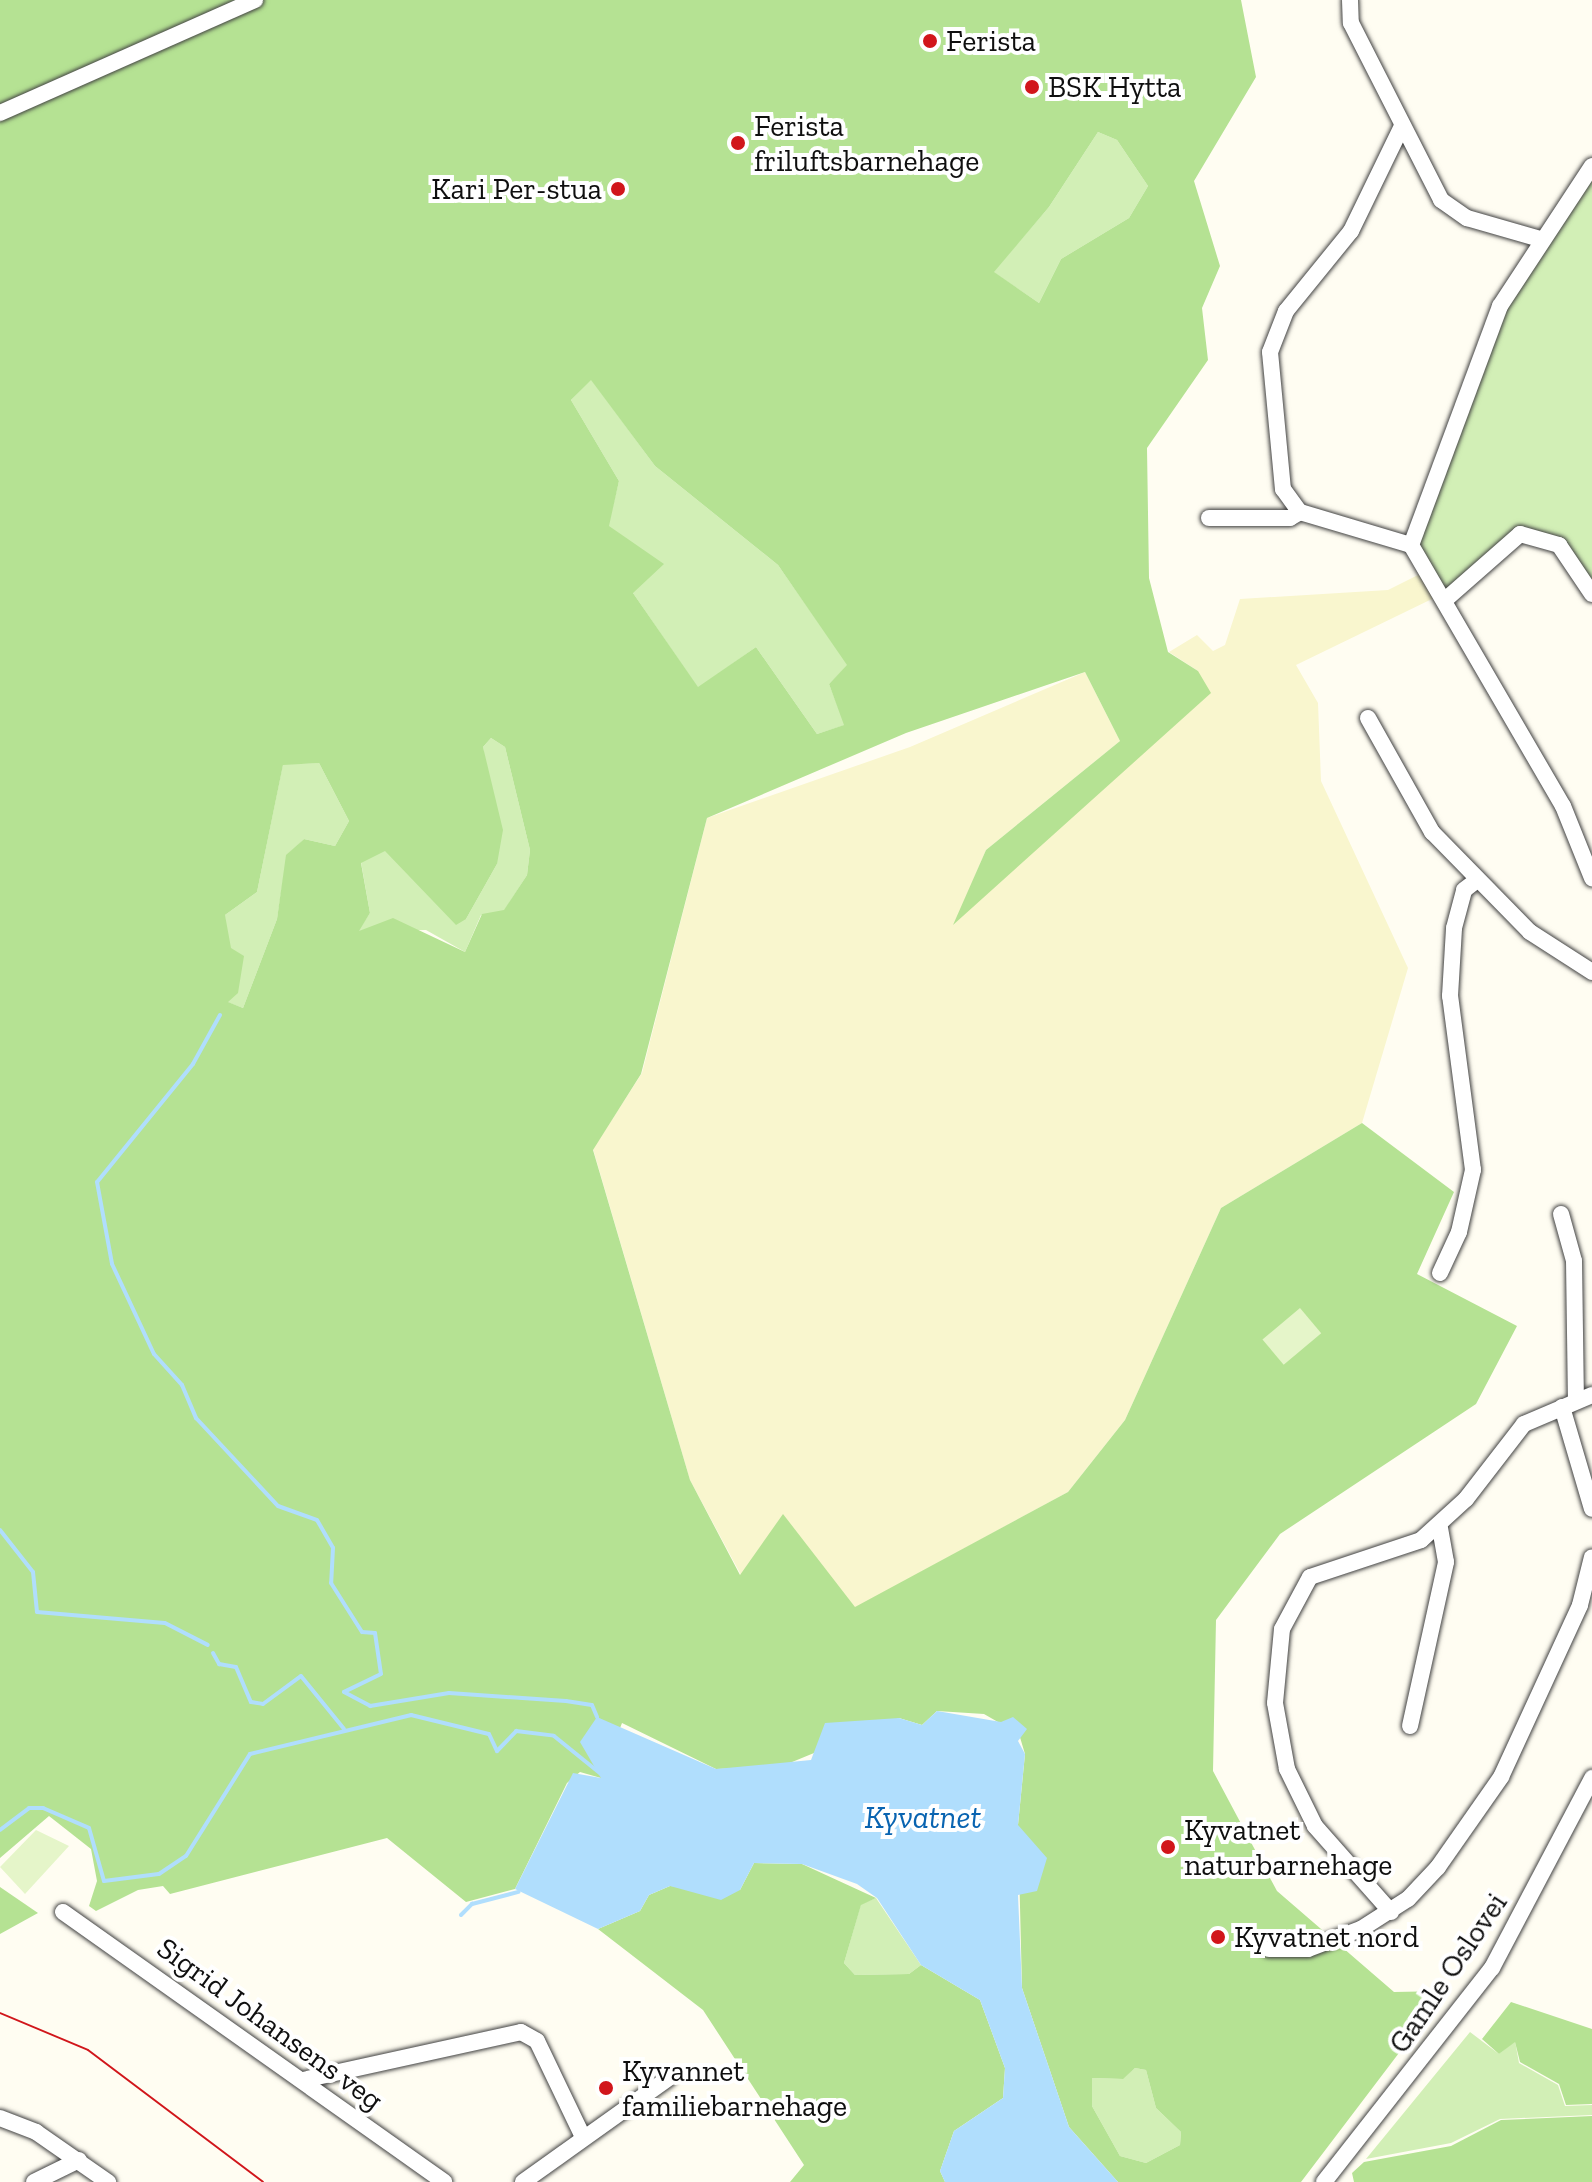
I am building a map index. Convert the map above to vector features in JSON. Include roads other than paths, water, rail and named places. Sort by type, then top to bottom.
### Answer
[{"type":"street","points":[[0,113],[255,0]]},
{"type":"street","points":[[1350,0],[1351,23],[1402,126],[1449,208],[1540,239]]},
{"type":"street","points":[[1402,126],[1351,231],[1286,311],[1270,352],[1283,489],[1300,512],[1411,545],[1563,806],[1592,878]]},
{"type":"street","points":[[1411,545],[1500,306],[1540,239],[1592,166]]},
{"type":"street","points":[[1209,518],[1290,518],[1300,512]]},
{"type":"street","points":[[1445,600],[1520,534],[1559,545],[1592,594]]},
{"type":"street","points":[[1368,718],[1409,800],[1476,881],[1530,932],[1592,972]]},
{"type":"street","points":[[1440,1273],[1473,1170],[1450,996],[1454,928],[1464,890],[1476,881]]},
{"type":"street","points":[[1561,1214],[1574,1261],[1576,1401],[1592,1509]]},
{"type":"street","points":[[1391,1912],[1299,1797],[1279,1736],[1277,1654],[1292,1603],[1310,1577],[1440,1527],[1524,1424],[1576,1401]]},
{"type":"street","points":[[1410,1726],[1446,1562],[1440,1527]]},
{"type":"street","points":[[1269,1949],[1323,1945],[1391,1912],[1438,1867],[1501,1777],[1580,1605],[1592,1557]]},
{"type":"street","name":"Gamle Oslovei","points":[[1324,2182],[1492,1968],[1592,1778]]},
{"type":"street","name":"Sigrid Johansens veg","points":[[63,1912],[444,2182]]},
{"type":"street","points":[[303,2080],[521,2032],[537,2041],[582,2135]]},
{"type":"street","points":[[523,2182],[582,2135],[669,2078]]},
{"type":"street","points":[[0,2118],[79,2160],[108,2182]]},
{"type":"street","points":[[34,2182],[79,2160]]},
{"type":"water","name":"Kyvatnet","points":[[937,1711],[1001,1722],[1013,1717],[1027,1729],[1018,1741],[1025,1754],[1018,1825],[1047,1858],[1037,1891],[1018,1895],[1022,1988],[1069,2127],[1118,2182],[945,2182],[940,2171],[954,2131],[1003,2098],[1005,2068],[980,2000],[921,1965],[877,1898],[857,1884],[802,1864],[754,1863],[740,1890],[721,1900],[670,1886],[649,1895],[640,1911],[598,1929],[515,1889],[573,1773],[601,1778],[580,1742],[597,1717],[716,1769],[811,1760],[825,1723],[899,1718],[922,1725]]},
{"type":"waterway","points":[[220,1015],[193,1064],[97,1182],[112,1264],[154,1354],[182,1385],[196,1418],[278,1506],[317,1520],[333,1548],[331,1583],[362,1632],[375,1633],[381,1674],[344,1692],[370,1706],[449,1693],[566,1701],[592,1705],[597,1717]]},
{"type":"waterway","points":[[0,1530],[33,1572],[37,1612],[165,1623],[208,1645]]},
{"type":"waterway","points":[[213,1653],[219,1664],[236,1667],[251,1702],[263,1704],[301,1676],[344,1729]]},
{"type":"waterway","points":[[0,1830],[29,1808],[43,1808],[89,1828],[104,1881],[159,1874],[186,1856],[250,1754],[411,1715],[489,1734],[497,1751],[516,1731],[554,1736],[601,1774]]},
{"type":"waterway","points":[[461,1915],[472,1904],[518,1892]]},
{"type":"tram line","points":[[0,2013],[88,2050],[263,2182]]},
{"type":"place","name":"Ferista","points":[[930,41]]},
{"type":"place","name":"BSK Hytta","points":[[1032,87]]},
{"type":"place","name":"Ferista friluftsbarnehage","points":[[738,143]]},
{"type":"place","name":"Kari Per-stua","points":[[618,189]]},
{"type":"place","name":"Kyvatnet naturbarnehage","points":[[1168,1847]]},
{"type":"place","name":"Kyvatnet nord","points":[[1218,1937]]},
{"type":"place","name":"Kyvannet familiebarnehage","points":[[606,2088]]}]
